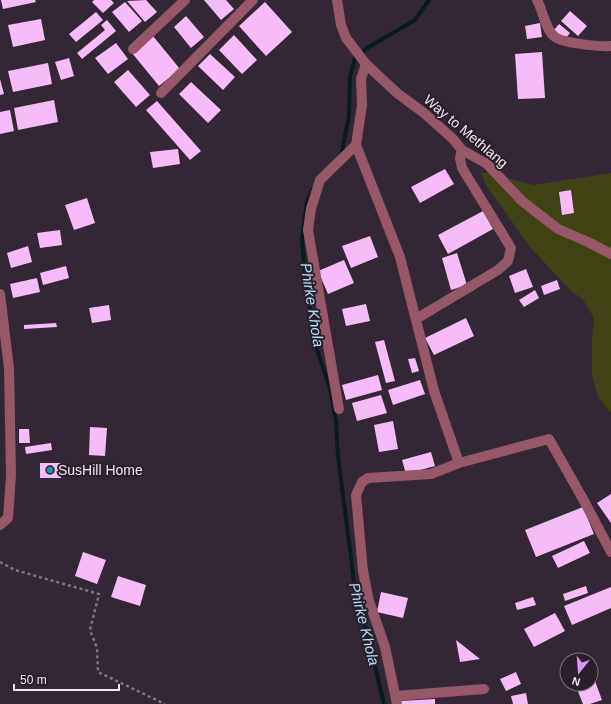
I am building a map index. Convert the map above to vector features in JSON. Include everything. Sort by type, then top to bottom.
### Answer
[{"type":"street","points":[[133,49],[185,0]]},
{"type":"street","points":[[161,93],[253,0]]},
{"type":"street","name":"Way to Methlang","points":[[336,0],[341,24],[346,38],[352,48],[366,64],[397,92],[424,113],[454,140],[462,150],[487,164],[522,201],[558,229],[611,254]]},
{"type":"street","points":[[537,0],[549,29],[555,37],[564,40],[611,46]]},
{"type":"street","points":[[366,64],[361,79],[362,105],[356,145],[400,257],[434,391],[459,464]]},
{"type":"street","points":[[339,409],[308,230],[311,209],[320,180],[356,145]]},
{"type":"street","points":[[416,318],[498,270],[508,261],[511,248],[462,168],[460,158],[462,150]]},
{"type":"street","points":[[0,294],[9,368],[11,475],[8,518],[0,525]]},
{"type":"street","points":[[484,689],[396,700],[384,648],[363,571],[356,495],[362,482],[368,478],[431,474],[459,464],[549,439],[583,498],[611,552]]},
{"type":"path","points":[[0,562],[16,570],[100,594],[90,630],[97,648],[98,672],[166,704]]},
{"type":"green space","points":[[481,173],[488,173],[534,185],[611,173],[611,413],[598,397],[592,375],[592,340],[594,318],[582,298],[572,292],[530,247],[486,185]]},
{"type":"building","points":[[1,0],[35,0],[36,2],[3,9]]},
{"type":"building","points":[[94,0],[111,0],[114,3],[103,13],[92,2]]},
{"type":"building","points":[[146,0],[157,12],[145,22],[127,1]]},
{"type":"building","points":[[204,0],[226,0],[234,9],[221,20]]},
{"type":"building","points":[[125,2],[142,21],[129,32],[112,12]]},
{"type":"building","points":[[265,2],[292,32],[266,56],[239,26]]},
{"type":"building","points":[[570,11],[587,26],[578,36],[561,21]]},
{"type":"building","points":[[96,12],[103,20],[76,42],[69,34]]},
{"type":"building","points":[[186,16],[204,37],[191,48],[174,27]]},
{"type":"building","points":[[41,19],[45,40],[13,47],[8,25]]},
{"type":"building","points":[[107,20],[116,31],[82,59],[77,53],[105,30],[101,25]]},
{"type":"building","points":[[540,23],[542,37],[527,39],[525,26]]},
{"type":"building","points":[[559,24],[570,33],[565,39],[554,30]]},
{"type":"building","points":[[234,35],[257,60],[242,74],[219,50]]},
{"type":"building","points":[[153,36],[180,69],[159,86],[132,53]]},
{"type":"building","points":[[116,43],[128,59],[108,74],[95,58]]},
{"type":"building","points":[[542,52],[545,98],[518,99],[515,54]]},
{"type":"building","points":[[210,54],[235,77],[223,90],[198,66]]},
{"type":"building","points":[[69,58],[74,76],[61,80],[55,62]]},
{"type":"building","points":[[48,63],[52,84],[13,92],[8,71]]},
{"type":"building","points":[[128,70],[150,95],[136,107],[114,82]]},
{"type":"building","points":[[0,79],[4,94],[0,95]]},
{"type":"building","points":[[191,82],[221,110],[208,123],[179,94]]},
{"type":"building","points":[[54,100],[58,122],[18,130],[14,108]]},
{"type":"building","points":[[157,101],[201,151],[190,160],[146,110]]},
{"type":"building","points":[[10,110],[14,131],[0,134],[0,112]]},
{"type":"building","points":[[178,149],[180,164],[153,168],[150,152]]},
{"type":"building","points":[[445,169],[454,184],[420,203],[411,187]]},
{"type":"building","points":[[571,190],[574,213],[562,215],[559,192]]},
{"type":"building","points":[[87,198],[95,223],[74,230],[65,205]]},
{"type":"building","points":[[483,211],[493,229],[448,254],[438,235]]},
{"type":"building","points":[[60,230],[62,245],[40,248],[37,233]]},
{"type":"building","points":[[370,236],[378,257],[351,268],[342,246]]},
{"type":"building","points":[[28,246],[32,262],[11,268],[7,253]]},
{"type":"building","points":[[457,253],[467,285],[451,290],[442,258]]},
{"type":"building","points":[[344,260],[354,283],[328,294],[318,271]]},
{"type":"building","points":[[66,266],[69,278],[43,285],[40,273]]},
{"type":"building","points":[[526,269],[533,287],[515,293],[509,276]]},
{"type":"building","points":[[37,278],[40,292],[13,298],[10,284]]},
{"type":"building","points":[[557,280],[560,289],[544,295],[541,286]]},
{"type":"building","points":[[535,290],[539,298],[524,307],[519,300]]},
{"type":"building","points":[[366,304],[370,321],[346,326],[342,309]]},
{"type":"building","points":[[109,305],[111,320],[92,323],[89,308]]},
{"type":"building","points":[[466,318],[474,336],[434,355],[425,338]]},
{"type":"building","points":[[56,323],[57,327],[24,329],[24,325]]},
{"type":"building","points":[[384,340],[395,381],[386,383],[375,342]]},
{"type":"building","points":[[415,358],[419,371],[412,373],[408,359]]},
{"type":"building","points":[[378,375],[382,390],[346,400],[342,385]]},
{"type":"building","points":[[420,380],[425,394],[393,405],[388,390]]},
{"type":"building","points":[[381,395],[387,413],[357,421],[352,403]]},
{"type":"building","points":[[393,421],[398,449],[379,452],[374,425]]},
{"type":"building","points":[[90,427],[107,428],[105,456],[89,455]]},
{"type":"building","points":[[19,429],[29,429],[30,443],[19,443]]},
{"type":"building","points":[[51,443],[52,450],[26,454],[25,447]]},
{"type":"building","points":[[431,452],[435,466],[406,474],[402,460]]},
{"type":"building","name":"SusHill Home","points":[[40,463],[61,463],[61,478],[40,478]]},
{"type":"building","points":[[611,494],[611,523],[597,503]]},
{"type":"building","points":[[583,507],[594,534],[536,557],[525,530]]},
{"type":"building","points":[[584,541],[590,553],[558,568],[552,556]]},
{"type":"building","points":[[83,552],[106,560],[97,584],[75,576]]},
{"type":"building","points":[[118,576],[146,585],[140,606],[111,597]]},
{"type":"building","points":[[586,586],[588,593],[565,601],[563,594]]},
{"type":"building","points":[[611,587],[611,608],[572,625],[564,606]]},
{"type":"building","points":[[381,592],[408,598],[403,618],[377,612]]},
{"type":"building","points":[[533,597],[536,605],[517,610],[515,603]]},
{"type":"building","points":[[555,613],[565,631],[534,647],[524,629]]},
{"type":"building","points":[[456,640],[480,659],[460,662]]},
{"type":"building","points":[[516,672],[521,684],[506,691],[500,679]]},
{"type":"building","points":[[578,692],[599,692],[602,700],[590,704],[583,704]]},
{"type":"building","points":[[526,693],[528,704],[513,704],[511,696]]},
{"type":"building","points":[[435,699],[435,704],[400,704],[400,701]]},
{"type":"waterway","name":"Phirke Khola","points":[[341,156],[349,116],[350,76],[355,59],[367,48],[415,20],[429,0]]},
{"type":"waterway","name":"Phirke Khola","points":[[313,189],[307,201],[302,238],[304,267],[315,343],[330,389],[336,421],[338,456],[355,597],[368,636],[384,704]]},
{"type":"place","name":"SusHill Home","points":[[50,470]]}]
